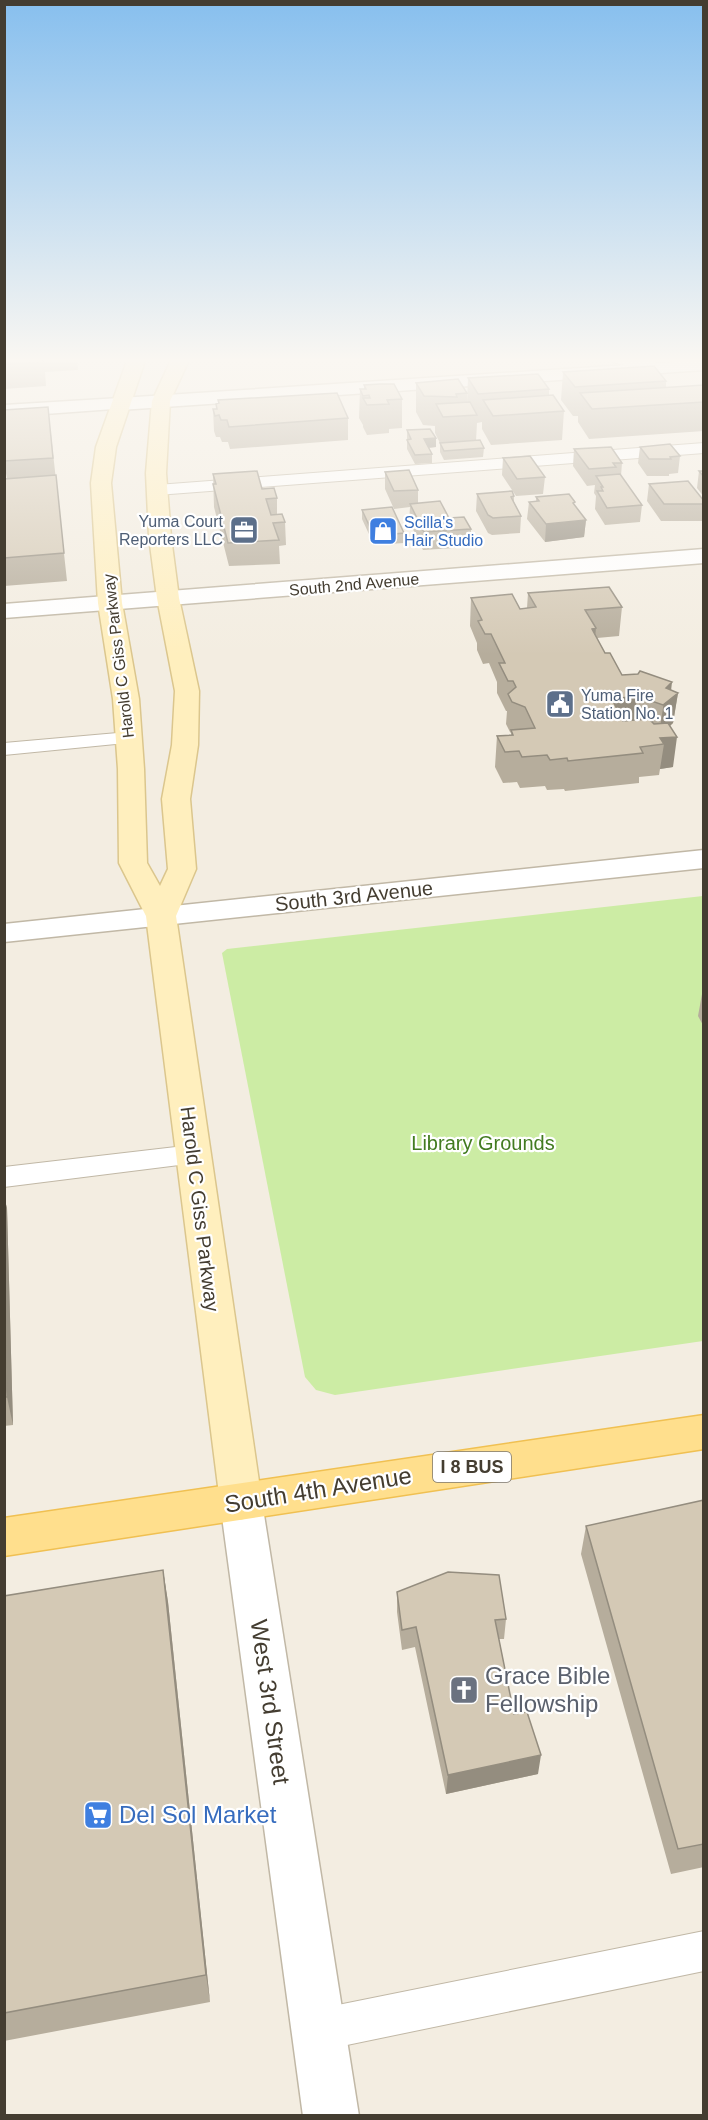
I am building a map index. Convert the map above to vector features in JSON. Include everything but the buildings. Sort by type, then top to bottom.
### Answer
[{"type":"main road","name":"Harold C Giss Parkway","points":[[104,457],[101,483],[110,603],[126,699],[129,738],[133,863],[161,916],[241,1502]]},
{"type":"main road","points":[[158,457],[157,490],[168,598],[187,699],[185,745],[176,799],[182,870],[161,916]]},
{"type":"main road","name":"South 4th Avenue","points":[[4,1537],[704,1432]]},
{"type":"street","name":"South 2nd Avenue","points":[[4,611],[704,556]]},
{"type":"street","name":"South 3rd Avenue","points":[[4,933],[704,859]]},
{"type":"street","name":"West 3rd Street","points":[[241,1502],[331,2115]]},
{"type":"lane","points":[[157,490],[588,457]]},
{"type":"lane","points":[[4,749],[129,738]]},
{"type":"lane","points":[[4,1177],[193,1155]]},
{"type":"lane","points":[[318,2030],[704,1951]]},
{"type":"green space","name":"Library Grounds","points":[[703,896],[703,1341],[335,1395],[316,1390],[305,1377],[222,953],[227,949]]},
{"type":"place","name":"Yuma Court Reporters LLC","points":[[244,530]]},
{"type":"place","name":"Scilla's Hair Studio","points":[[383,531]]},
{"type":"place","name":"Yuma Fire Station No. 1","points":[[560,704]]},
{"type":"place","name":"Grace Bible Fellowship","points":[[464,1690]]},
{"type":"place","name":"Del Sol Market","points":[[98,1815]]}]
